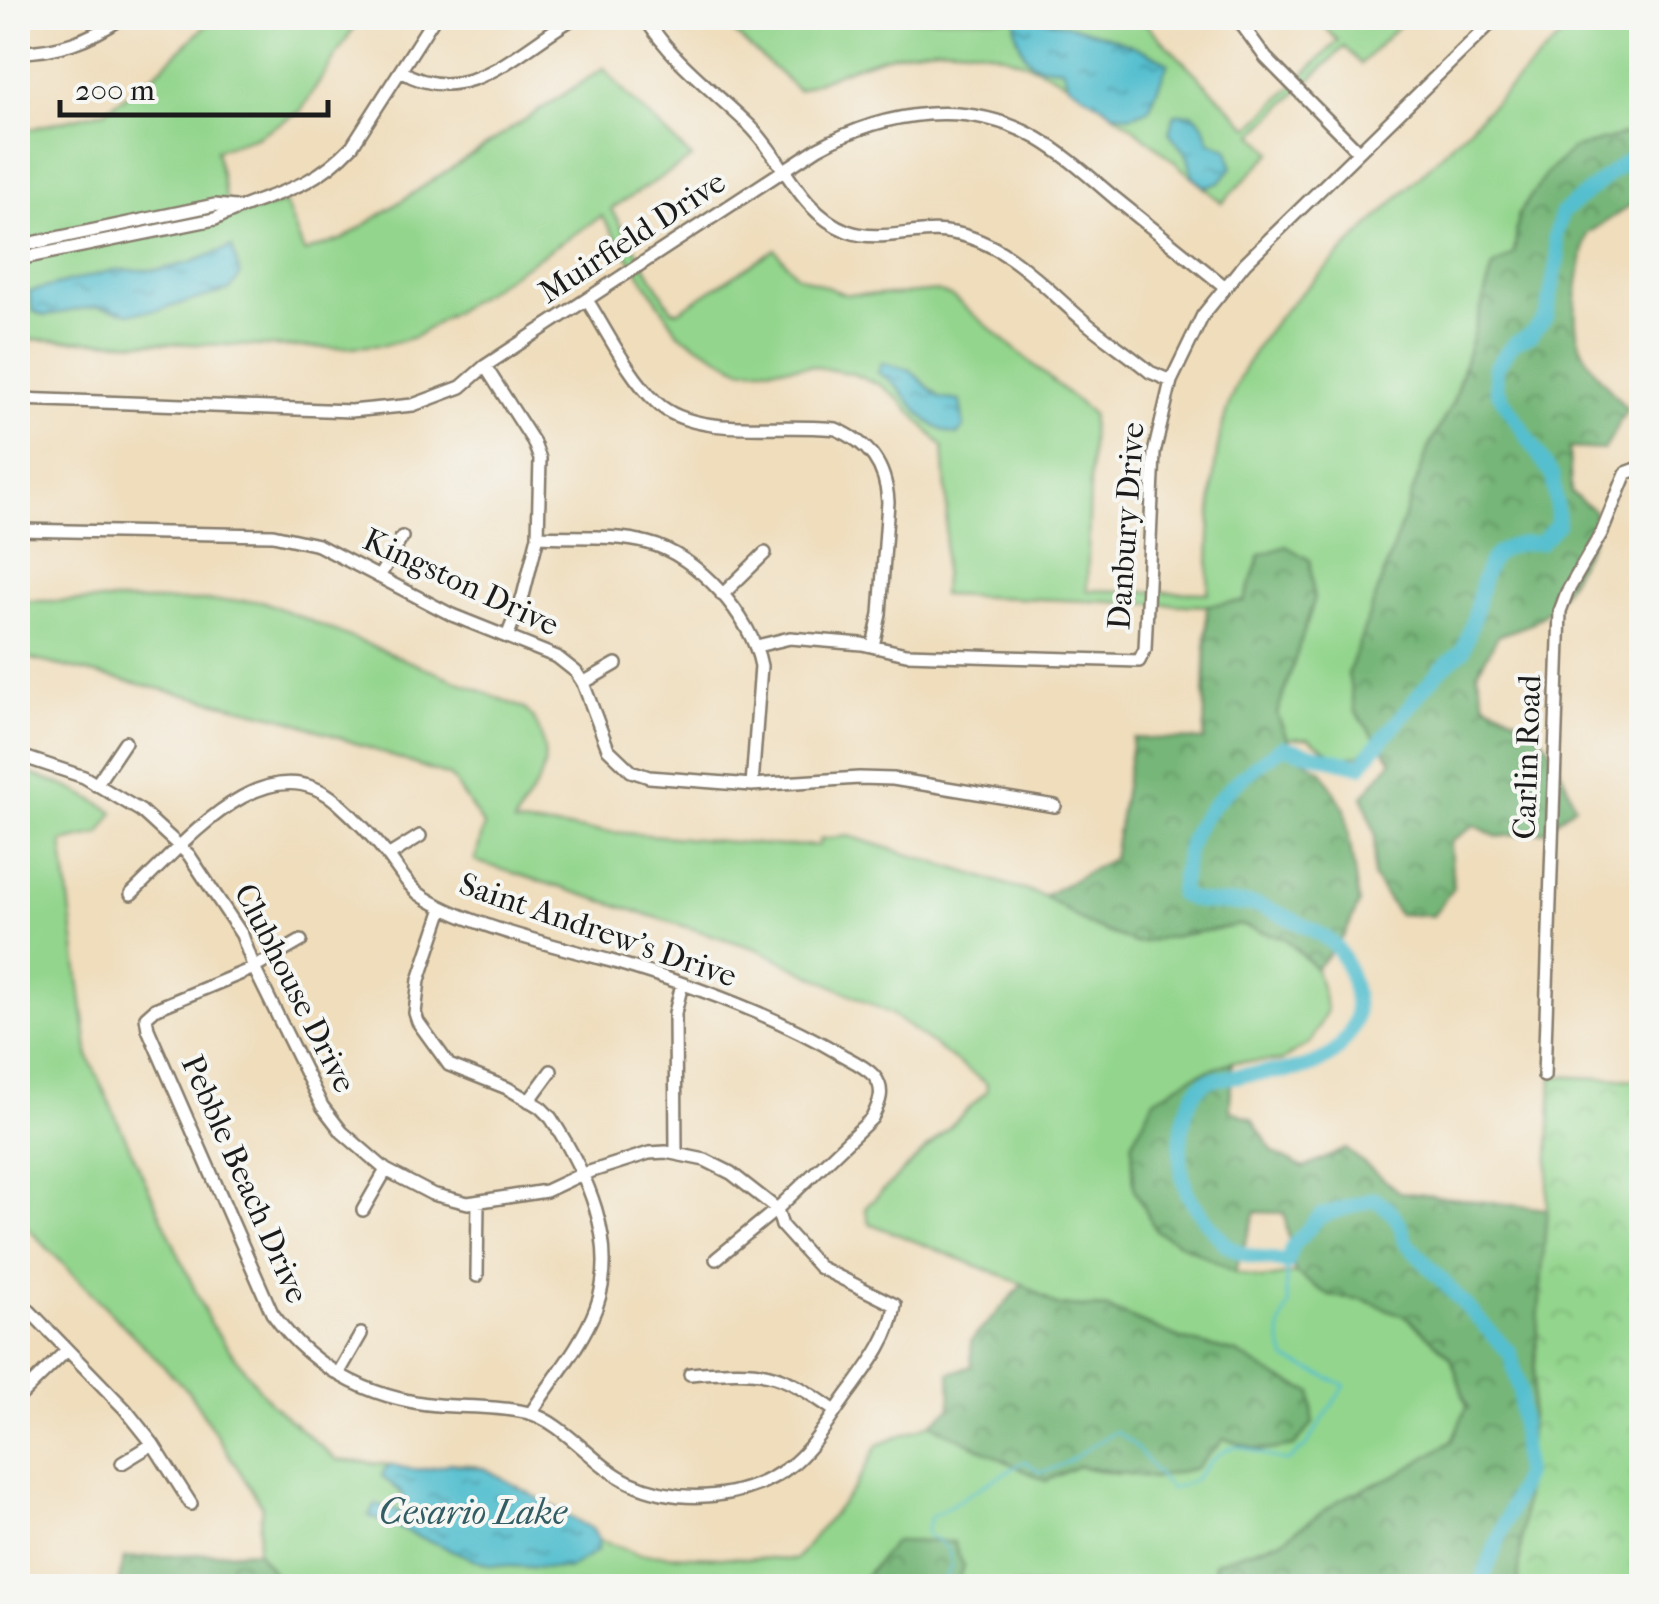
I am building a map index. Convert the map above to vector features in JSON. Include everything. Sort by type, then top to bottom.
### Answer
[{"type":"street","points":[[18,52],[56,49],[102,23],[122,18]]},
{"type":"street","points":[[18,259],[215,218],[301,187],[336,164],[352,146],[434,18]]},
{"type":"street","points":[[401,71],[433,86],[466,84],[574,18]]},
{"type":"street","points":[[645,18],[670,54],[750,126],[806,201],[845,230],[869,236],[950,232],[983,242],[1020,266],[1150,372],[1171,381]]},
{"type":"street","points":[[1237,18],[1266,58],[1358,151]]},
{"type":"street","name":"Danbury Drive","points":[[757,646],[790,638],[928,656],[1139,661],[1144,649],[1154,453],[1171,381],[1203,315],[1224,286],[1496,18]]},
{"type":"street","name":"Muirfield Drive","points":[[18,399],[351,412],[413,405],[461,386],[485,366],[849,131],[885,120],[943,112],[994,120],[1026,132],[1052,148],[1224,286]]},
{"type":"street","points":[[18,246],[215,205],[239,207]]},
{"type":"street","points":[[587,300],[644,388],[672,414],[711,424],[836,429],[854,437],[873,454],[888,484],[888,502],[880,614],[873,646]]},
{"type":"street","points":[[485,366],[540,459],[538,536],[523,596],[507,637]]},
{"type":"street","name":"Carlin Road","points":[[1544,1076],[1560,611],[1602,532],[1626,473],[1642,467]]},
{"type":"street","name":"Kingston Drive","points":[[18,530],[273,535],[318,545],[414,597],[558,657],[583,683]]},
{"type":"street","points":[[379,577],[402,536]]},
{"type":"street","points":[[538,536],[646,542],[676,554],[737,611],[757,646],[761,685],[752,785]]},
{"type":"street","points":[[722,595],[765,552]]},
{"type":"street","points":[[616,664],[583,683],[608,750],[631,771],[669,780],[752,785],[858,778],[894,780],[1056,806]]},
{"type":"street","points":[[96,784],[125,742]]},
{"type":"street","name":"Clubhouse Drive","points":[[18,756],[62,768],[96,784],[141,812],[181,847],[211,884],[242,935],[254,968],[322,1106],[342,1132],[386,1170],[432,1194],[478,1202],[546,1191],[580,1175],[650,1153],[676,1153],[704,1160],[731,1173],[777,1210],[782,1226],[819,1267],[895,1305]]},
{"type":"street","name":"Saint Andrew's Drive","points":[[131,894],[249,791],[274,782],[305,785],[334,800],[418,892],[444,908],[682,984],[818,1040],[873,1074],[879,1084],[880,1104],[872,1118],[777,1210]]},
{"type":"street","points":[[388,856],[420,836]]},
{"type":"street","points":[[444,908],[420,980],[415,1013],[418,1022],[448,1065],[506,1088],[551,1118],[596,1206],[602,1232],[604,1264],[598,1305],[530,1413]]},
{"type":"street","name":"Pebble Beach Drive","points":[[301,941],[254,968],[146,1016],[148,1029],[272,1313],[305,1351],[338,1374],[370,1392],[398,1401],[530,1413],[628,1482],[664,1494],[692,1497],[744,1490],[794,1462],[867,1368],[893,1324],[895,1305]]},
{"type":"street","points":[[676,1153],[675,1013],[682,984]]},
{"type":"street","points":[[529,1101],[550,1071]]},
{"type":"street","points":[[362,1210],[386,1170]]},
{"type":"street","points":[[477,1276],[478,1202]]},
{"type":"street","points":[[716,1259],[777,1210]]},
{"type":"street","points":[[18,1299],[125,1409],[153,1444],[191,1504]]},
{"type":"street","points":[[338,1374],[361,1334]]},
{"type":"street","points":[[18,1398],[66,1350]]},
{"type":"street","points":[[690,1374],[764,1372],[799,1385],[835,1411]]},
{"type":"street","points":[[122,1463],[153,1444]]},
{"type":"green space","points":[[214,18],[360,18],[301,111],[256,137],[216,150],[230,217],[285,203],[304,252],[343,239],[604,68],[692,158],[611,209],[672,310],[679,311],[775,249],[796,275],[844,294],[937,291],[953,297],[1092,414],[1087,590],[1208,593],[1211,511],[1220,439],[1243,371],[1263,338],[1291,303],[1567,31],[1600,25],[1600,18],[1641,18],[1641,141],[1519,213],[1514,254],[1493,268],[1453,402],[1428,449],[1355,711],[1376,739],[1360,755],[1338,757],[1308,738],[1259,740],[1204,698],[1207,606],[942,595],[947,509],[943,447],[881,385],[853,374],[811,366],[741,369],[679,334],[602,216],[415,337],[385,345],[335,348],[18,339],[18,132],[104,111],[147,81]]},
{"type":"green space","points":[[717,18],[1140,18],[1250,128],[1338,41],[1316,18],[1406,18],[1361,64],[1344,47],[1254,134],[1272,152],[1222,203],[1092,98],[1017,60],[978,49],[920,49],[866,62],[798,90]]},
{"type":"green space","points":[[1641,130],[1641,205],[1634,203],[1587,234],[1577,289],[1580,344],[1595,370],[1627,409],[1604,450],[1569,448],[1571,493],[1595,511],[1592,541],[1555,605],[1531,624],[1498,636],[1477,673],[1485,703],[1523,722],[1545,741],[1575,805],[1545,831],[1497,837],[1474,825],[1450,843],[1453,888],[1433,916],[1398,914],[1373,877],[1375,835],[1363,796],[1392,761],[1355,711],[1348,674],[1428,449],[1453,402],[1493,267],[1514,254],[1519,213],[1546,174],[1572,149]]},
{"type":"green space","points":[[1286,546],[1310,560],[1314,601],[1277,714],[1293,753],[1322,771],[1345,809],[1359,904],[1345,934],[1316,969],[1286,939],[1240,925],[1135,943],[1087,924],[1044,896],[1113,858],[1133,738],[1204,740],[1207,605],[1244,601],[1260,555]]},
{"type":"green space","points":[[18,601],[262,601],[523,708],[538,729],[544,766],[514,824],[782,846],[820,845],[820,839],[849,836],[1044,896],[1087,924],[1135,943],[1240,925],[1286,939],[1316,969],[1327,1010],[1311,1042],[1281,1061],[1231,1062],[1191,1077],[1235,1272],[1262,1279],[1295,1273],[1330,1296],[1362,1299],[1407,1317],[1451,1357],[1467,1407],[1452,1441],[1403,1472],[1341,1499],[1283,1540],[1215,1562],[1214,1586],[957,1586],[963,1565],[895,1541],[857,1586],[283,1586],[257,1551],[262,1506],[189,1392],[18,1218],[18,771],[68,787],[114,812],[100,834],[62,842],[89,1058],[211,1325],[270,1403],[337,1460],[393,1465],[410,1471],[450,1463],[486,1469],[592,1529],[599,1540],[638,1554],[795,1560],[855,1487],[878,1445],[930,1424],[1046,1481],[1078,1466],[1115,1474],[1196,1468],[1224,1439],[1262,1451],[1312,1392],[1278,1378],[1237,1353],[1180,1339],[1108,1308],[1057,1306],[1023,1284],[869,1223],[865,1208],[986,1092],[987,1084],[891,1014],[757,949],[475,861],[484,826],[451,777],[281,717],[18,656]]},
{"type":"green space","points":[[1232,1062],[1230,1110],[1252,1119],[1273,1152],[1304,1168],[1346,1149],[1399,1192],[1547,1209],[1518,1586],[1214,1586],[1215,1562],[1283,1540],[1341,1499],[1403,1472],[1452,1441],[1467,1406],[1451,1357],[1407,1317],[1362,1299],[1330,1296],[1295,1273],[1284,1213],[1256,1212],[1235,1272],[1156,1231],[1134,1189],[1132,1143],[1154,1100],[1191,1077]]},
{"type":"green space","points":[[1552,1076],[1641,1080],[1641,1586],[1518,1586],[1547,1209]]},
{"type":"green space","points":[[1023,1284],[1057,1306],[1108,1308],[1180,1339],[1237,1353],[1278,1378],[1312,1392],[1313,1423],[1294,1446],[1262,1451],[1224,1439],[1196,1468],[1153,1478],[1078,1466],[1046,1481],[930,1424],[951,1408],[950,1373],[972,1366],[971,1341]]},
{"type":"green space","points":[[895,1541],[954,1542],[963,1565],[957,1586],[857,1586]]},
{"type":"green space","points":[[257,1551],[283,1586],[118,1586],[124,1558]]},
{"type":"water","points":[[1017,18],[1095,32],[1168,63],[1149,109],[1130,116],[1114,113],[1069,85],[1062,68],[1031,62],[1017,37]]},
{"type":"water","points":[[1175,114],[1193,114],[1204,125],[1210,142],[1228,149],[1232,167],[1219,183],[1206,187],[1193,177],[1188,157],[1169,132]]},
{"type":"water","points":[[232,247],[240,276],[230,290],[159,310],[129,313],[98,306],[44,316],[33,311],[29,292],[114,270],[159,270]]},
{"type":"water","points":[[882,363],[910,370],[940,398],[960,401],[964,427],[957,435],[931,423],[899,388],[878,373]]},
{"type":"water","points":[[1633,560],[1641,560],[1641,598],[1633,596],[1627,585]]},
{"type":"water","name":"Cesario Lake","points":[[450,1463],[486,1469],[592,1529],[599,1540],[597,1551],[568,1569],[488,1565],[369,1516],[376,1504],[408,1514],[402,1493],[382,1476],[385,1469],[393,1465],[422,1469]]},
{"type":"waterway","points":[[1480,1586],[1524,1475],[1520,1390],[1510,1353],[1405,1241],[1395,1216],[1374,1199],[1320,1216],[1292,1247],[1287,1263],[1230,1247],[1201,1214],[1184,1182],[1182,1133],[1197,1089],[1212,1079],[1291,1070],[1331,1055],[1348,1036],[1355,1019],[1355,994],[1347,968],[1340,952],[1329,941],[1284,916],[1254,905],[1207,903],[1180,894],[1191,840],[1206,814],[1230,788],[1283,747],[1361,766],[1435,675],[1463,651],[1484,577],[1494,558],[1511,546],[1540,543],[1558,524],[1553,477],[1497,390],[1495,368],[1514,343],[1531,335],[1547,315],[1558,257],[1555,237],[1562,213],[1623,163],[1642,155]]},
{"type":"waterway","points":[[941,1586],[952,1565],[948,1549],[926,1533],[931,1517],[1025,1461],[1041,1472],[1051,1469],[1116,1432],[1133,1444],[1170,1489],[1193,1480],[1225,1450],[1240,1447],[1288,1461],[1305,1447],[1345,1385],[1287,1360],[1280,1332],[1289,1305],[1287,1263]]}]
